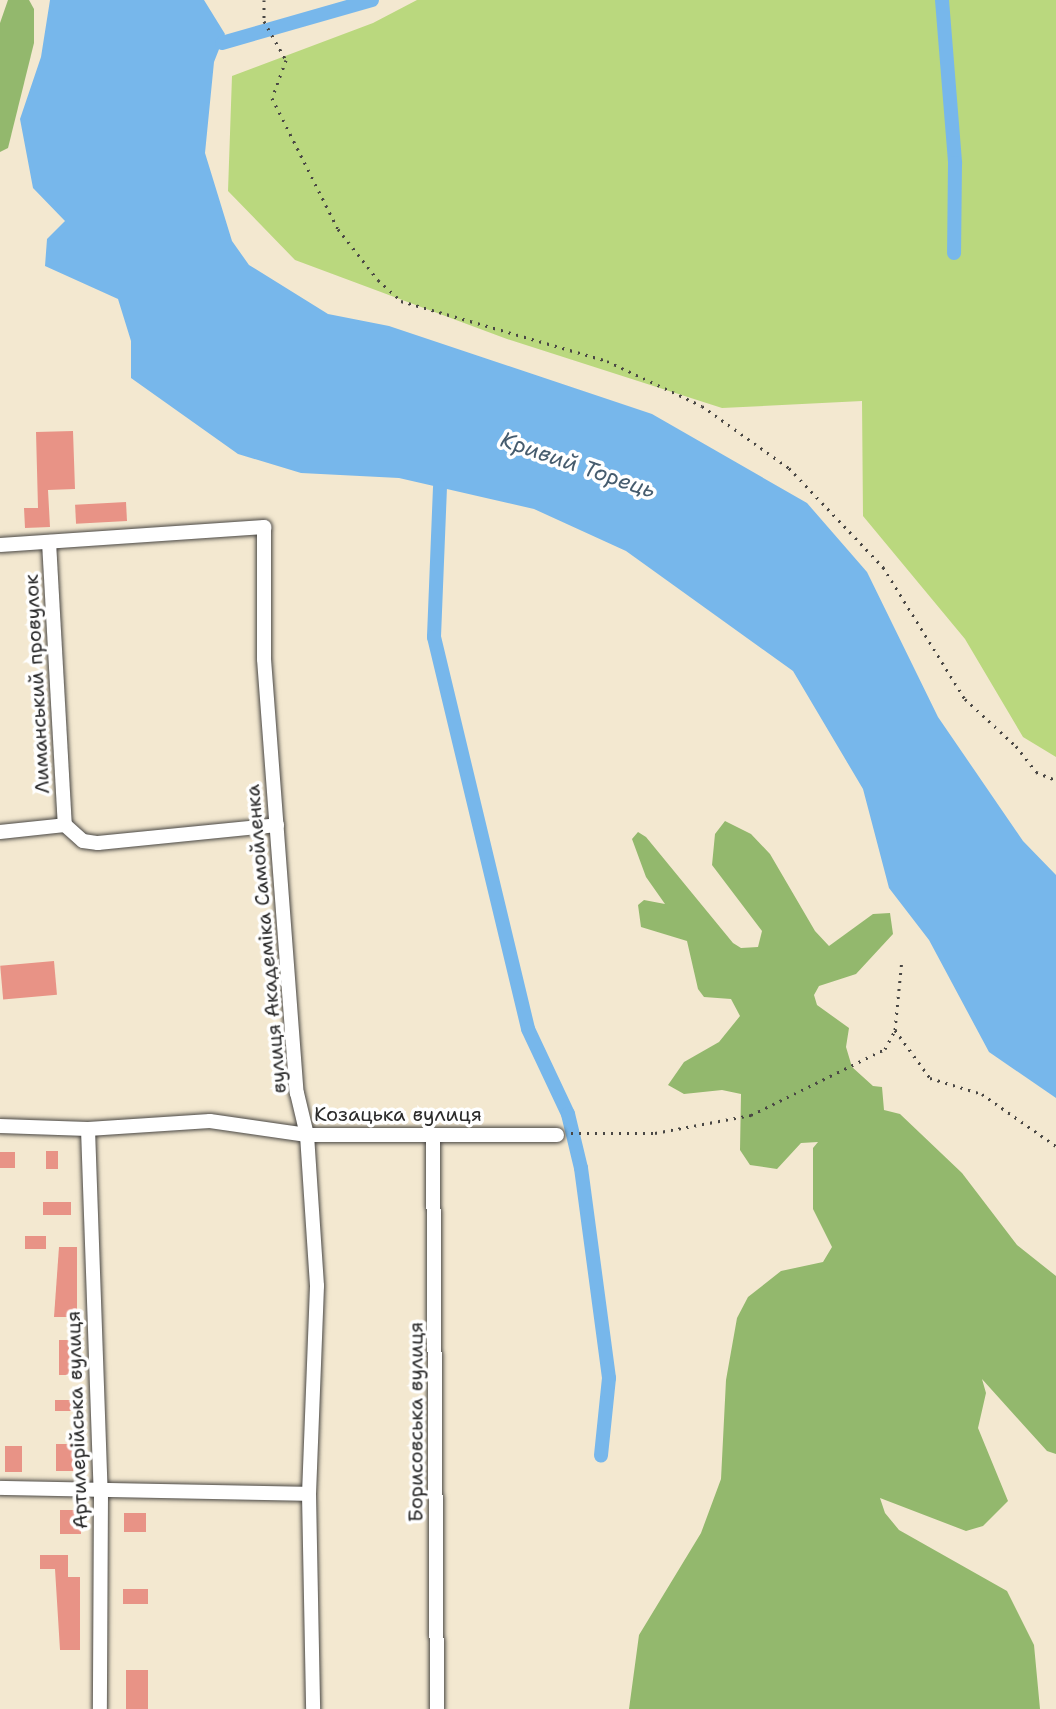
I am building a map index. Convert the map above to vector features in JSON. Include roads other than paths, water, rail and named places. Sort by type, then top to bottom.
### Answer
[{"type":"street","name":"вулиця Академіка Самойленка","points":[[0,545],[264,527],[264,659],[297,1093],[307,1135],[317,1286],[309,1494],[313,1709]]},
{"type":"street","name":"Лиманський провулок","points":[[49,542],[65,825]]},
{"type":"street","points":[[0,832],[65,825],[83,841],[98,843],[277,825]]},
{"type":"street","name":"Козацька вулиця","points":[[0,1126],[88,1129],[210,1121],[307,1135],[561,1134]]},
{"type":"street","name":"Артилерійська вулиця","points":[[88,1129],[101,1493],[100,1709]]},
{"type":"street","name":"Борисовська вулиця","points":[[433,1135],[437,1709]]},
{"type":"street","points":[[0,1488],[101,1493],[309,1494]]},
{"type":"water","name":"Кривий Торець","points":[[50,0],[204,0],[225,34],[214,62],[205,153],[232,241],[249,265],[328,314],[389,326],[652,414],[807,503],[867,572],[938,717],[1023,841],[1056,875],[1056,1098],[989,1052],[929,940],[889,888],[863,789],[793,671],[626,551],[534,509],[399,478],[301,473],[238,454],[131,378],[131,341],[118,299],[45,266],[47,239],[65,221],[33,188],[20,119],[41,57]]},
{"type":"waterway","points":[[222,43],[372,0]]},
{"type":"waterway","points":[[942,0],[955,163],[954,253]]},
{"type":"waterway","points":[[440,487],[434,637],[528,1029],[568,1114],[581,1168],[609,1378],[601,1456]]}]
